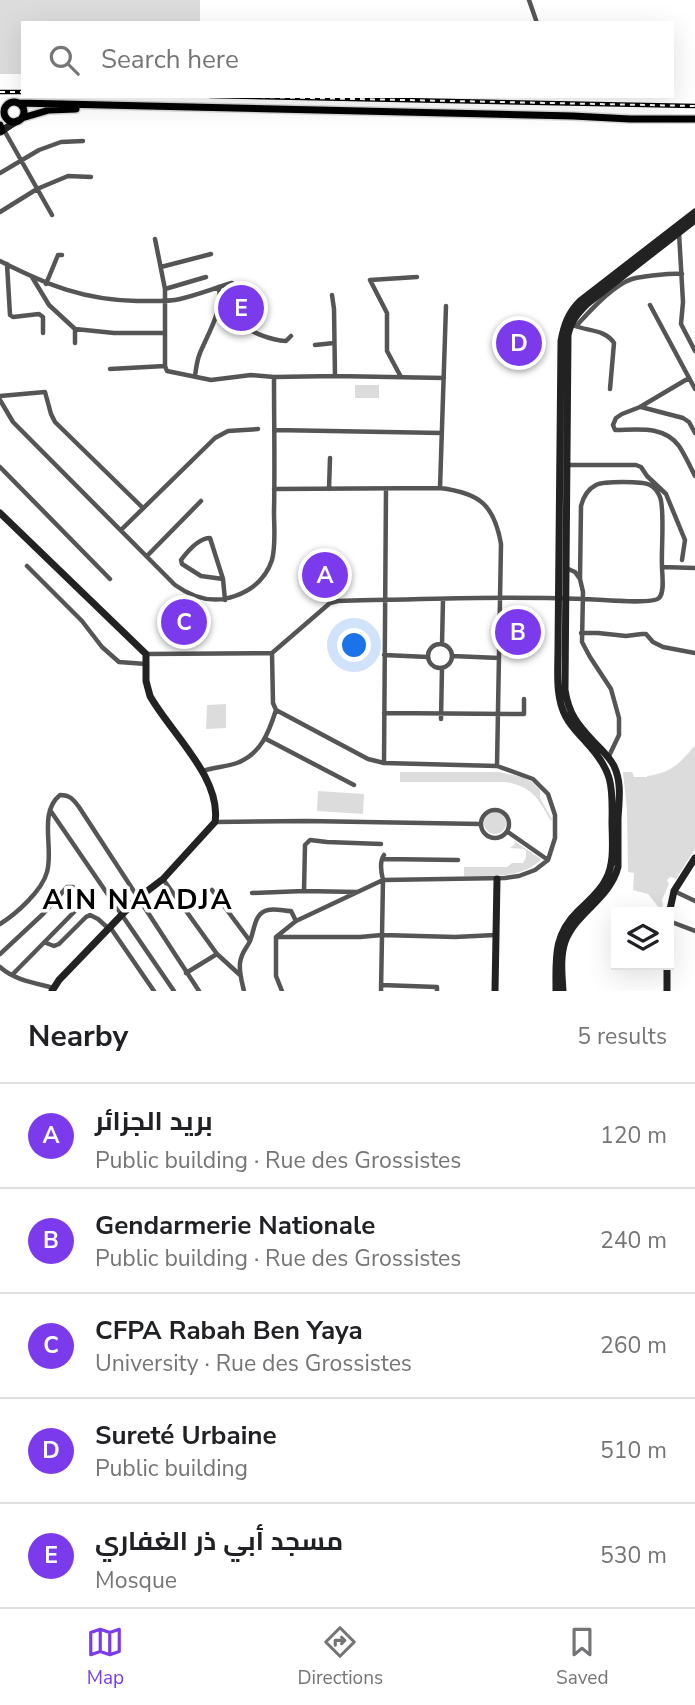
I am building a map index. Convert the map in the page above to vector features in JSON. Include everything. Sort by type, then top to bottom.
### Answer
[{"type":"main road","points":[[1,130],[4,104],[13,102],[138,108],[573,116],[695,121]]},
{"type":"main road","points":[[1,130],[19,120],[24,111],[18,103]]},
{"type":"main road","points":[[4,115],[13,122],[39,112],[57,109],[138,108]]},
{"type":"main road","points":[[556,991],[557,948],[563,929],[603,885],[610,869],[612,819],[612,786],[609,775],[600,758],[565,717],[559,699],[562,599],[566,568],[566,350],[569,325],[573,307],[695,212]]},
{"type":"main road","points":[[563,991],[562,955],[568,935],[604,895],[616,876],[620,794],[618,776],[608,757],[580,728],[567,702],[565,690],[561,341],[575,316],[587,304],[695,220]]},
{"type":"main road","points":[[0,513],[146,654],[146,681],[150,696],[202,771],[214,796],[216,812],[215,822],[163,879],[138,898],[53,989]]},
{"type":"main road","points":[[671,907],[674,891],[695,858]]},
{"type":"main road","points":[[495,991],[497,879]]},
{"type":"main road","points":[[667,970],[667,991]]},
{"type":"street","points":[[528,0],[536,21]]},
{"type":"street","points":[[1,130],[21,159],[52,215]]},
{"type":"street","points":[[0,173],[39,150],[61,142],[83,141]]},
{"type":"street","points":[[0,212],[37,189],[68,176],[91,177]]},
{"type":"street","points":[[678,233],[683,302],[681,324],[695,351]]},
{"type":"street","points":[[155,239],[164,289],[164,366],[167,371],[211,380],[251,375],[444,378]]},
{"type":"street","points":[[161,267],[211,254]]},
{"type":"street","points":[[46,284],[58,255],[62,255]]},
{"type":"street","points":[[0,261],[46,284],[77,294],[120,301],[181,299],[232,283]]},
{"type":"street","points":[[7,264],[10,315],[42,315],[43,332]]},
{"type":"street","points":[[569,325],[578,324],[626,281],[660,274],[682,274]]},
{"type":"street","points":[[32,276],[49,305],[75,329],[114,333],[164,333]]},
{"type":"street","points":[[164,289],[206,277]]},
{"type":"street","points":[[401,377],[387,351],[387,313],[370,280],[417,277]]},
{"type":"street","points":[[195,376],[199,355],[217,311],[221,293],[218,287]]},
{"type":"street","points":[[332,295],[335,376]]},
{"type":"street","points":[[650,305],[695,389]]},
{"type":"street","points":[[440,488],[446,306]]},
{"type":"street","points":[[217,311],[225,312],[226,318],[262,335],[280,341],[286,341],[291,336]]},
{"type":"street","points":[[569,325],[602,333],[612,339],[614,343],[610,389]]},
{"type":"street","points":[[75,329],[75,343]]},
{"type":"street","points":[[315,345],[334,343]]},
{"type":"street","points":[[110,369],[164,366]]},
{"type":"street","points":[[143,508],[55,422],[45,392],[0,398],[13,422],[175,585],[198,598],[225,600],[255,586],[265,574],[272,558],[274,377]]},
{"type":"street","points":[[691,378],[616,418],[613,425],[615,430],[650,430],[669,437],[678,445],[695,476]]},
{"type":"street","points":[[640,407],[683,418],[689,422],[695,433]]},
{"type":"street","points":[[121,530],[207,444],[222,433],[258,429]]},
{"type":"street","points":[[274,430],[442,433]]},
{"type":"street","points":[[329,488],[330,458]]},
{"type":"street","points":[[566,465],[641,467],[666,495],[681,529],[685,540],[682,560]]},
{"type":"street","points":[[0,467],[110,579]]},
{"type":"street","points":[[146,654],[272,653],[330,603],[338,601],[499,598],[655,600],[662,593],[662,502],[656,489],[643,482],[603,482],[589,490],[581,506],[580,579]]},
{"type":"street","points":[[274,489],[440,488],[471,494],[482,501],[496,521],[501,544],[497,766]]},
{"type":"street","points":[[384,763],[386,489]]},
{"type":"street","points":[[147,556],[201,501]]},
{"type":"street","points":[[223,579],[201,576],[181,561],[204,538],[210,538],[223,579],[225,600]]},
{"type":"street","points":[[27,566],[119,662],[146,664]]},
{"type":"street","points":[[662,567],[695,568]]},
{"type":"street","points":[[566,568],[575,572],[582,585],[582,642],[611,689],[619,718],[619,735],[608,757]]},
{"type":"street","points":[[442,644],[443,600]]},
{"type":"street","points":[[581,634],[642,634],[663,647],[695,653]]},
{"type":"street","points":[[442,644],[450,649],[452,656],[448,665],[442,668],[433,665],[428,657],[434,646],[442,644]]},
{"type":"street","points":[[272,653],[273,704],[276,710],[368,758],[384,763],[497,766],[533,779],[548,794],[556,828],[548,860],[527,873],[497,879],[383,880],[296,921],[276,937]]},
{"type":"street","points":[[384,655],[428,657]]},
{"type":"street","points":[[452,656],[499,658]]},
{"type":"street","points":[[441,716],[442,668]]},
{"type":"street","points":[[384,713],[441,716],[524,714],[524,699]]},
{"type":"street","points":[[202,771],[235,764],[260,747],[276,710]]},
{"type":"street","points":[[265,739],[354,785]]},
{"type":"street","points":[[0,924],[28,900],[46,876],[49,863],[49,808],[60,794],[67,795],[73,799],[199,991]]},
{"type":"street","points":[[49,808],[174,991]]},
{"type":"street","points":[[497,809],[505,813],[510,826],[508,832],[501,837],[490,837],[483,831],[481,824],[486,812],[497,809]]},
{"type":"street","points":[[215,822],[481,824]]},
{"type":"street","points":[[508,832],[548,860]]},
{"type":"street","points":[[304,891],[304,845],[310,840],[381,844]]},
{"type":"street","points":[[437,991],[437,987],[381,988],[383,857],[458,860]]},
{"type":"street","points":[[163,879],[217,954],[240,976]]},
{"type":"street","points":[[0,954],[43,914],[67,887],[73,887],[83,898],[83,903],[12,975]]},
{"type":"street","points":[[212,890],[250,941]]},
{"type":"street","points":[[674,891],[695,901]]},
{"type":"street","points":[[253,893],[359,892]]},
{"type":"street","points":[[244,991],[240,962],[257,919],[269,909],[291,911],[296,921]]},
{"type":"street","points":[[46,942],[54,946],[60,944],[90,915],[109,928],[155,991]]},
{"type":"street","points":[[674,923],[695,931]]},
{"type":"street","points":[[276,937],[495,935]]},
{"type":"street","points":[[276,937],[276,976],[282,991]]},
{"type":"street","points":[[186,973],[217,954]]},
{"type":"street","points":[[0,967],[12,975],[53,989]]},
{"type":"shaded area","points":[[0,0],[200,0],[200,21],[21,21],[21,74],[0,74]]},
{"type":"shaded area","points":[[355,385],[379,385],[379,398],[355,398]]},
{"type":"shaded area","points":[[226,704],[226,728],[206,729],[207,705]]},
{"type":"shaded area","points":[[695,745],[695,849],[676,879],[670,877],[667,880],[669,884],[662,900],[663,906],[658,907],[648,894],[633,890],[634,873],[628,872],[623,772],[632,772],[634,777],[647,777],[669,770]]},
{"type":"shaded area","points":[[400,772],[499,772],[522,777],[540,790],[540,798],[552,819],[551,821],[529,790],[515,784],[400,782]]},
{"type":"shaded area","points":[[318,791],[364,794],[363,814],[317,811]]},
{"type":"shaded area","points":[[495,812],[503,815],[506,823],[503,831],[495,834],[487,831],[484,823],[487,815]]},
{"type":"shaded area","points":[[514,841],[541,859],[540,861],[513,874],[464,876],[464,867],[507,867],[512,863],[523,863],[526,851],[510,848],[515,844]]},
{"type":"railway","points":[[0,92],[21,92]]},
{"type":"railway","points":[[307,98],[695,106]]},
{"type":"place","name":"مسجد أبي ذر الغفاري","points":[[241,308]]},
{"type":"place","name":"Sureté Urbaine","points":[[519,343]]},
{"type":"place","name":"بريد الجزائر","points":[[325,575]]},
{"type":"place","name":"CFPA Rabah Ben Yaya","points":[[184,622]]},
{"type":"place","name":"Gendarmerie Nationale","points":[[518,632]]},
{"type":"district","name":"AIN NAADJA","points":[[138,899]]}]
